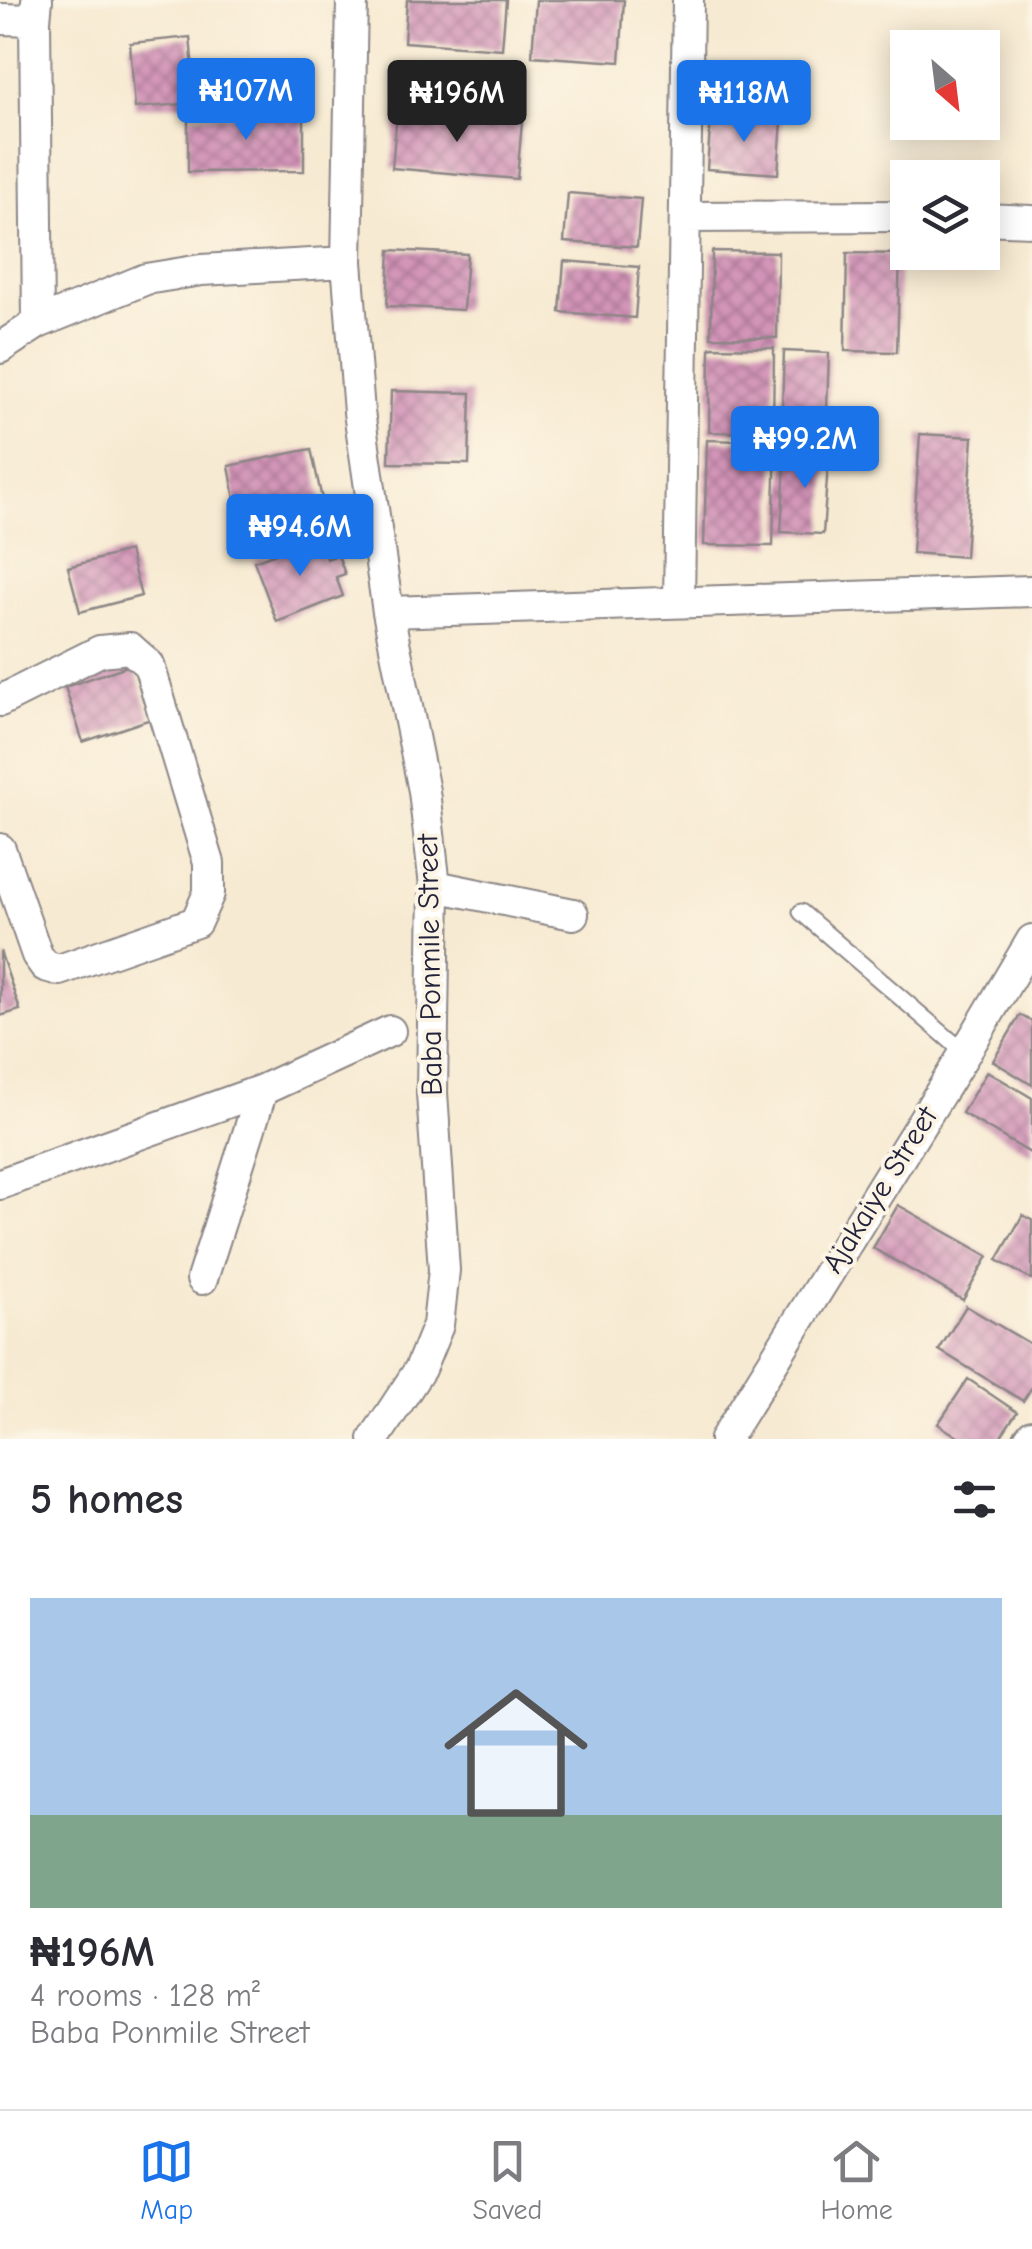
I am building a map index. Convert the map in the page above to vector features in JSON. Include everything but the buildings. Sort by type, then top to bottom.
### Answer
[{"type":"street","name":"Baba Ponmile Street","points":[[352,0],[347,262],[359,412],[388,612],[424,791],[435,886],[432,1093],[444,1270],[438,1324],[420,1369],[374,1439]]},
{"type":"street","points":[[679,602],[688,0]]},
{"type":"street","points":[[0,19],[36,10],[38,323]]},
{"type":"street","points":[[684,217],[890,216]]},
{"type":"street","points":[[1000,220],[1032,221]]},
{"type":"street","points":[[0,348],[38,323],[146,279],[200,270],[347,262]]},
{"type":"street","points":[[388,612],[1032,591]]},
{"type":"street","points":[[0,701],[100,651],[130,648],[149,665],[209,864],[208,892],[196,922],[60,970],[45,966],[37,955],[0,848]]},
{"type":"street","points":[[435,886],[572,914]]},
{"type":"street","name":"Ajakaiye Street","points":[[725,1439],[1032,940]]},
{"type":"street","points":[[0,1184],[262,1090],[390,1031]]},
{"type":"street","points":[[202,1279],[262,1090]]},
{"type":"lane","points":[[801,912],[965,1053]]}]
